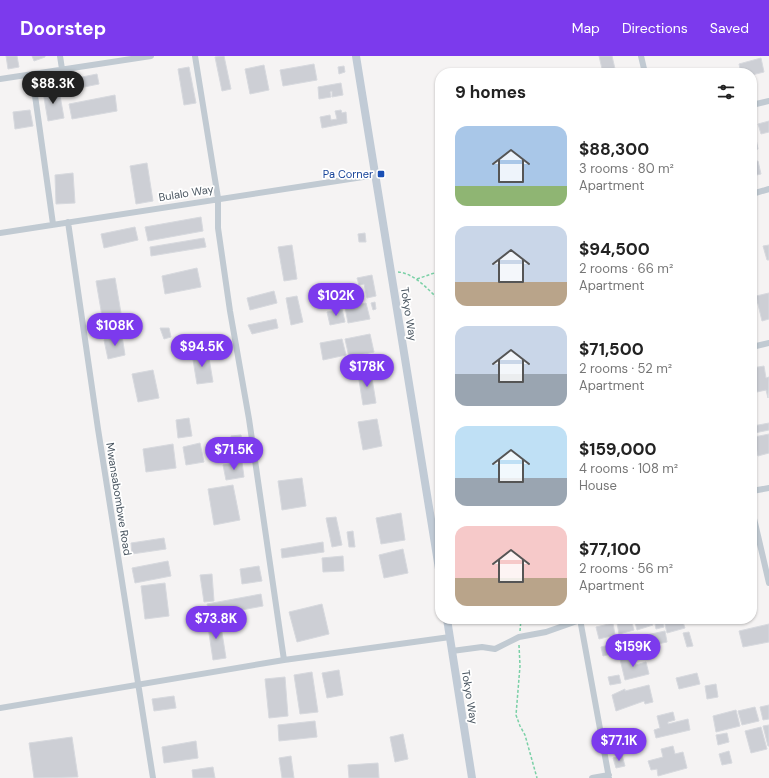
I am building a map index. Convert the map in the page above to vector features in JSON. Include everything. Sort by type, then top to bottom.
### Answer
[{"type":"street","points":[[60,56],[62,69]]},
{"type":"street","points":[[0,79],[151,56]]},
{"type":"street","points":[[195,56],[218,198],[218,228],[228,303],[249,419],[284,660]]},
{"type":"street","name":"Tokyo Way","points":[[356,56],[391,272],[435,522]]},
{"type":"street","points":[[641,56],[645,68]]},
{"type":"street","points":[[32,74],[54,224]]},
{"type":"street","points":[[757,103],[769,101]]},
{"type":"street","name":"Bulalo Way","points":[[0,233],[218,198],[376,175]]},
{"type":"street","points":[[757,193],[769,189]]},
{"type":"street","name":"Mwansabombwe Road","points":[[68,222],[98,429],[153,778]]},
{"type":"street","points":[[757,346],[769,343]]},
{"type":"street","points":[[757,490],[769,488]]},
{"type":"street","points":[[757,531],[769,583]]},
{"type":"street","name":"Tokyo Way","points":[[448,624],[472,778]]},
{"type":"street","points":[[452,651],[482,647],[495,649],[519,637],[546,632],[569,624]]},
{"type":"street","points":[[581,624],[609,777],[592,778]]},
{"type":"street","points":[[0,708],[284,660],[450,637]]},
{"type":"path","points":[[391,272],[403,272],[417,279],[435,296]]},
{"type":"path","points":[[417,279],[435,273]]},
{"type":"path","points":[[520,624],[519,637],[520,666],[516,715],[525,735],[537,778]]},
{"type":"building","points":[[6,56],[17,56],[19,67],[8,69]]},
{"type":"building","points":[[32,56],[45,56],[45,57],[34,61]]},
{"type":"building","points":[[224,56],[231,89],[222,91],[215,57]]},
{"type":"building","points":[[599,56],[612,56],[615,68],[602,68]]},
{"type":"building","points":[[761,58],[764,72],[757,74],[757,68],[740,68],[739,64]]},
{"type":"building","points":[[314,64],[317,80],[283,86],[280,70]]},
{"type":"building","points":[[264,65],[269,90],[250,94],[245,69]]},
{"type":"building","points":[[344,66],[345,72],[339,74],[338,67]]},
{"type":"building","points":[[189,67],[196,103],[184,105],[178,69]]},
{"type":"building","points":[[97,74],[99,84],[79,88],[77,78]]},
{"type":"building","points":[[341,83],[343,95],[332,97],[332,91],[330,92],[331,97],[319,99],[318,87]]},
{"type":"building","points":[[59,90],[64,118],[48,121],[43,92]]},
{"type":"building","points":[[115,95],[117,111],[72,119],[69,104]]},
{"type":"building","points":[[30,110],[33,126],[15,129],[13,112]]},
{"type":"building","points":[[341,110],[342,113],[346,112],[347,123],[322,128],[320,117],[330,115],[331,120],[337,119],[335,111]]},
{"type":"building","points":[[769,121],[769,132],[761,134],[758,124]]},
{"type":"building","points":[[757,161],[761,174],[757,175]]},
{"type":"building","points":[[147,163],[153,201],[136,204],[130,166]]},
{"type":"building","points":[[73,173],[75,203],[56,204],[55,175]]},
{"type":"building","points":[[201,217],[203,231],[148,241],[145,227]]},
{"type":"building","points":[[135,227],[138,240],[104,248],[101,234]]},
{"type":"building","points":[[365,233],[366,242],[359,242],[358,234]]},
{"type":"building","points":[[204,238],[206,247],[151,256],[150,247]]},
{"type":"building","points":[[292,245],[297,279],[284,281],[278,247]]},
{"type":"building","points":[[769,245],[769,260],[767,260],[763,246]]},
{"type":"building","points":[[197,268],[201,287],[165,294],[162,276]]},
{"type":"building","points":[[372,275],[376,296],[367,298],[364,284],[359,285],[357,278]]},
{"type":"building","points":[[115,278],[121,313],[102,316],[96,281]]},
{"type":"building","points":[[274,291],[277,303],[250,310],[247,298]]},
{"type":"building","points":[[769,293],[769,319],[762,321],[757,296]]},
{"type":"building","points":[[297,296],[303,322],[291,325],[286,298]]},
{"type":"building","points":[[375,302],[376,309],[373,310],[371,303]]},
{"type":"building","points":[[366,303],[370,319],[348,323],[345,307]]},
{"type":"building","points":[[342,309],[345,322],[330,325],[327,312]]},
{"type":"building","points":[[276,319],[278,328],[252,334],[248,325]]},
{"type":"building","points":[[160,328],[169,328],[171,337],[164,339]]},
{"type":"building","points":[[370,334],[374,352],[349,357],[345,339]]},
{"type":"building","points":[[122,336],[125,355],[108,359],[104,340]]},
{"type":"building","points":[[342,339],[346,355],[323,360],[320,343]]},
{"type":"building","points":[[208,352],[213,382],[197,384],[192,354]]},
{"type":"building","points":[[764,366],[766,378],[769,377],[768,398],[766,390],[757,392],[757,367]]},
{"type":"building","points":[[153,370],[159,398],[138,402],[132,374]]},
{"type":"building","points":[[371,372],[376,403],[363,405],[358,374]]},
{"type":"building","points":[[189,418],[192,436],[178,438],[176,420]]},
{"type":"building","points":[[377,419],[382,446],[363,450],[358,422]]},
{"type":"building","points":[[769,423],[769,430],[757,433],[757,425]]},
{"type":"building","points":[[769,434],[769,453],[758,456],[757,436]]},
{"type":"building","points":[[241,435],[243,448],[232,450],[231,436]]},
{"type":"building","points":[[200,443],[204,462],[186,465],[183,447]]},
{"type":"building","points":[[173,444],[176,468],[146,472],[143,449]]},
{"type":"building","points":[[242,462],[244,477],[226,480],[223,465]]},
{"type":"building","points":[[302,478],[306,506],[282,510],[278,481]]},
{"type":"building","points":[[233,485],[240,520],[214,525],[208,489]]},
{"type":"building","points":[[401,513],[405,540],[381,544],[376,518]]},
{"type":"building","points":[[336,517],[342,545],[332,547],[326,518]]},
{"type":"building","points":[[353,531],[355,547],[349,547],[347,532]]},
{"type":"building","points":[[164,538],[166,549],[132,554],[131,543]]},
{"type":"building","points":[[323,542],[324,552],[282,558],[281,549]]},
{"type":"building","points":[[403,549],[408,573],[384,578],[379,555]]},
{"type":"building","points":[[343,556],[344,571],[323,572],[322,558]]},
{"type":"building","points":[[168,561],[171,576],[135,583],[132,568]]},
{"type":"building","points":[[259,566],[262,581],[242,584],[240,569]]},
{"type":"building","points":[[212,574],[214,601],[204,602],[200,575]]},
{"type":"building","points":[[165,583],[169,616],[145,619],[141,586]]},
{"type":"building","points":[[261,594],[263,606],[210,616],[207,604]]},
{"type":"building","points":[[322,604],[329,634],[297,642],[289,612]]},
{"type":"building","points":[[207,620],[220,620],[226,658],[213,660]]},
{"type":"building","points":[[613,624],[615,635],[599,639],[596,627]]},
{"type":"building","points":[[617,624],[632,624],[634,630],[619,634]]},
{"type":"building","points":[[635,624],[653,624],[653,625],[637,630]]},
{"type":"building","points":[[655,624],[663,624],[664,627],[656,629]]},
{"type":"building","points":[[665,624],[684,624],[685,628],[667,633]]},
{"type":"building","points":[[769,624],[769,642],[743,647],[739,631]]},
{"type":"building","points":[[665,631],[667,642],[639,648],[637,637]]},
{"type":"building","points":[[689,632],[693,646],[687,647],[683,633]]},
{"type":"building","points":[[625,641],[627,650],[603,656],[601,647]]},
{"type":"building","points":[[634,656],[636,665],[646,662],[649,674],[625,680],[620,659]]},
{"type":"building","points":[[339,670],[343,695],[327,698],[322,673]]},
{"type":"building","points":[[312,672],[318,712],[300,714],[294,675]]},
{"type":"building","points":[[697,673],[700,684],[679,689],[676,678]]},
{"type":"building","points":[[619,675],[621,683],[610,685],[608,677]]},
{"type":"building","points":[[285,677],[288,716],[269,718],[265,679]]},
{"type":"building","points":[[716,684],[718,697],[707,699],[705,686]]},
{"type":"building","points":[[649,685],[653,702],[645,704],[644,701],[616,711],[612,695],[625,689],[625,691]]},
{"type":"building","points":[[174,696],[176,708],[154,711],[152,699]]},
{"type":"building","points":[[769,705],[769,719],[763,720],[760,707]]},
{"type":"building","points":[[755,707],[759,721],[742,725],[738,711]]},
{"type":"building","points":[[736,710],[740,726],[716,732],[713,716]]},
{"type":"building","points":[[673,712],[675,720],[668,722],[668,724],[688,719],[690,730],[656,738],[654,730],[660,728],[657,716]]},
{"type":"building","points":[[315,721],[317,737],[279,741],[278,725]]},
{"type":"building","points":[[769,725],[769,746],[768,746],[763,726]]},
{"type":"building","points":[[761,727],[767,749],[751,753],[745,731]]},
{"type":"building","points":[[727,733],[729,742],[718,745],[716,735]]},
{"type":"building","points":[[403,734],[408,759],[395,762],[390,737]]},
{"type":"building","points":[[72,737],[78,777],[34,778],[29,743]]},
{"type":"building","points":[[196,741],[198,758],[164,763],[162,747]]},
{"type":"building","points":[[673,746],[675,754],[683,752],[687,768],[658,776],[657,769],[651,770],[648,761],[663,757],[661,749]]},
{"type":"building","points":[[729,751],[732,763],[722,765],[719,754]]},
{"type":"building","points":[[622,755],[625,766],[616,768],[613,758]]},
{"type":"building","points":[[291,756],[294,778],[282,778],[279,758]]},
{"type":"building","points":[[378,763],[379,778],[349,778],[348,765]]},
{"type":"building","points":[[213,767],[215,778],[193,778],[192,770]]},
{"type":"place","name":"Pa Corner","points":[[381,174]]}]
